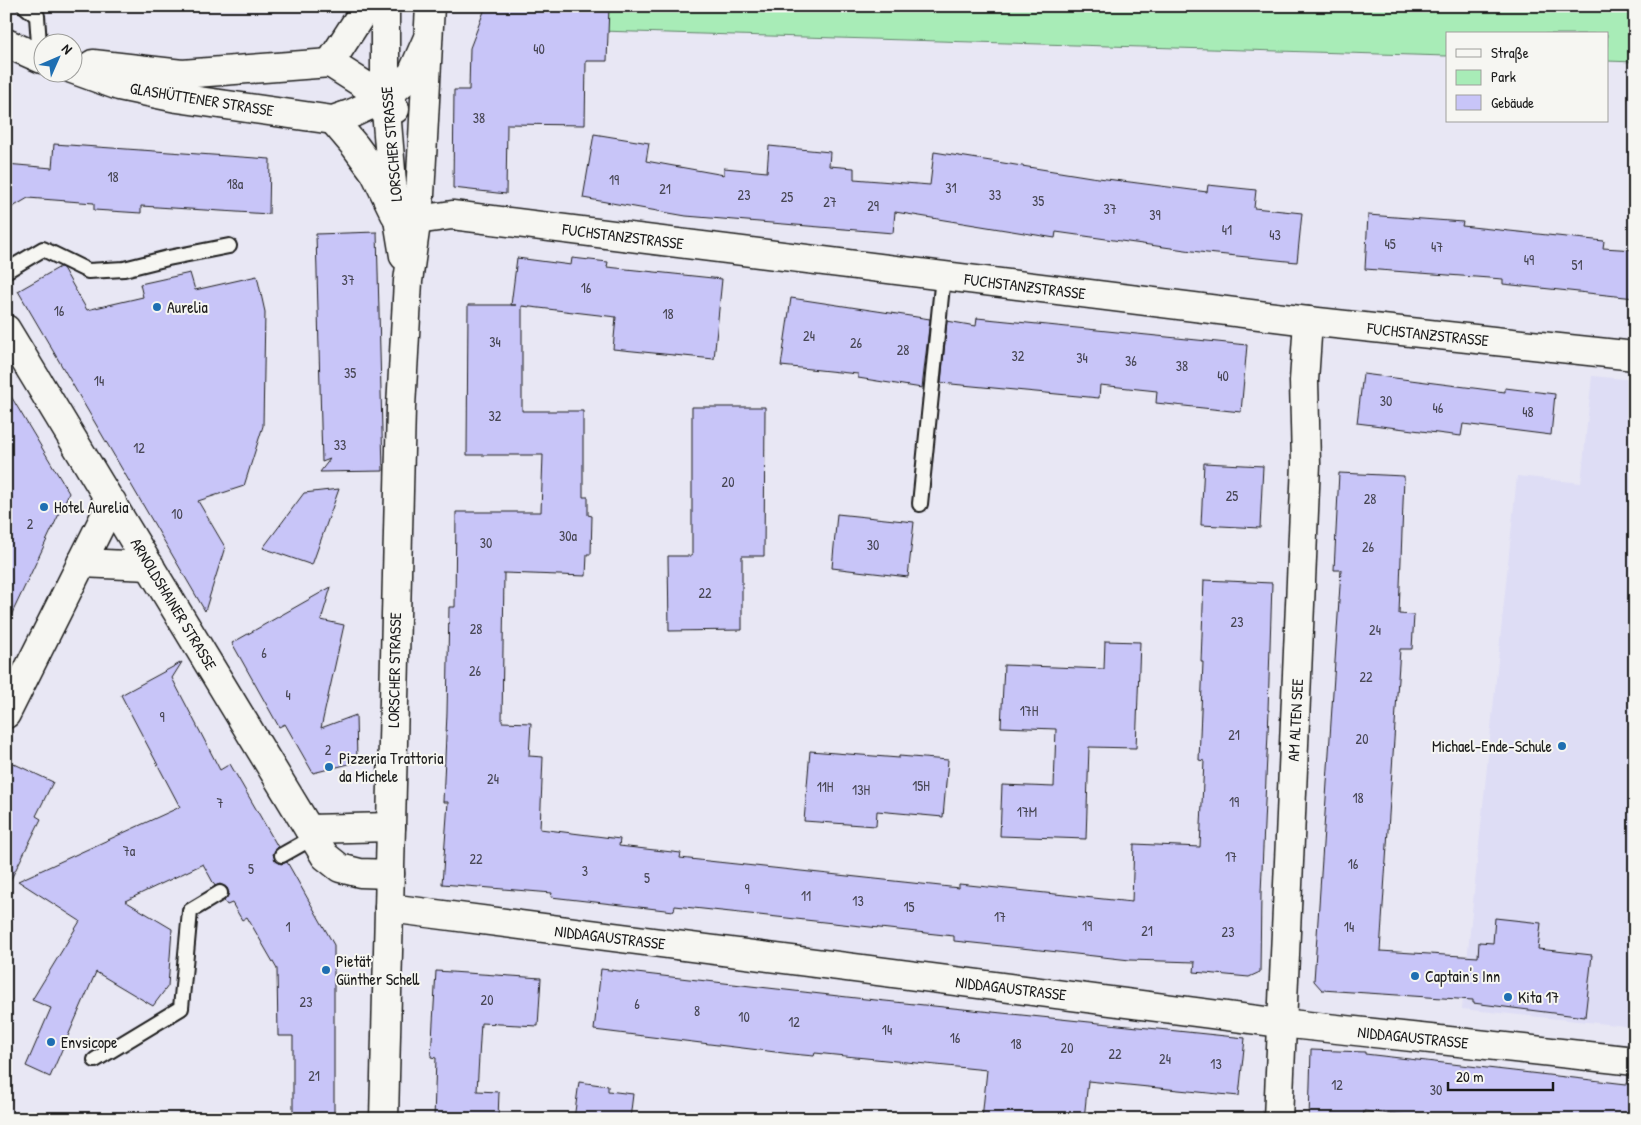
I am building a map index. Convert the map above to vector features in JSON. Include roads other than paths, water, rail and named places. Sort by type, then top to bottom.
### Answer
[{"type":"street","points":[[364,6],[361,15],[330,63],[385,98],[398,112],[410,131],[421,170]]},
{"type":"street","name":"LORSCHER STRASSE","points":[[384,1119],[401,407],[408,281],[407,219],[385,98],[385,6]]},
{"type":"street","name":"LORSCHER STRASSE","points":[[407,219],[420,195],[430,6]]},
{"type":"street","name":"GLASHÜTTENER STRASSE","points":[[82,73],[119,86],[177,98],[333,120],[385,98],[412,74],[429,35]]},
{"type":"street","points":[[6,44],[32,54]]},
{"type":"street","name":"GLASHÜTTENER STRASSE","points":[[82,63],[182,74],[330,63]]},
{"type":"street","points":[[333,120],[356,146],[407,219]]},
{"type":"street","name":"FUCHSTANZSTRASSE","points":[[407,219],[452,215],[1308,322],[1635,356]]},
{"type":"street","name":"AM ALTEN SEE","points":[[1278,1119],[1306,474],[1304,381],[1308,322]]},
{"type":"street","name":"ARNOLDSHAINER STRASSE","points":[[6,329],[325,856],[340,868],[360,873],[390,874]]},
{"type":"street","points":[[6,714],[112,502]]},
{"type":"street","points":[[81,563],[150,566]]},
{"type":"street","points":[[311,833],[390,827]]},
{"type":"street","name":"NIDDAGAUSTRASSE","points":[[389,908],[1281,1023],[1635,1061]]},
{"type":"lane","points":[[25,6],[38,16],[40,32]]},
{"type":"lane","points":[[6,271],[43,249],[88,271],[124,269],[229,246]]},
{"type":"lane","points":[[920,504],[943,276]]},
{"type":"lane","points":[[282,855],[311,833]]},
{"type":"lane","points":[[95,1060],[181,1008],[190,911],[220,893]]},
{"type":"place","name":"Aurelia","points":[[157,307]]},
{"type":"place","name":"Hotel Aurelia","points":[[44,507]]},
{"type":"place","name":"Michael-Ende-Schule","points":[[1562,746]]},
{"type":"place","name":"Pizzeria Trattoria da Michele","points":[[329,767]]},
{"type":"place","name":"Pietät Günther Schell","points":[[326,970]]},
{"type":"place","name":"Captain's Inn","points":[[1415,976]]},
{"type":"place","name":"Kita 17","points":[[1508,997]]},
{"type":"place","name":"Envsicope","points":[[51,1042]]}]
